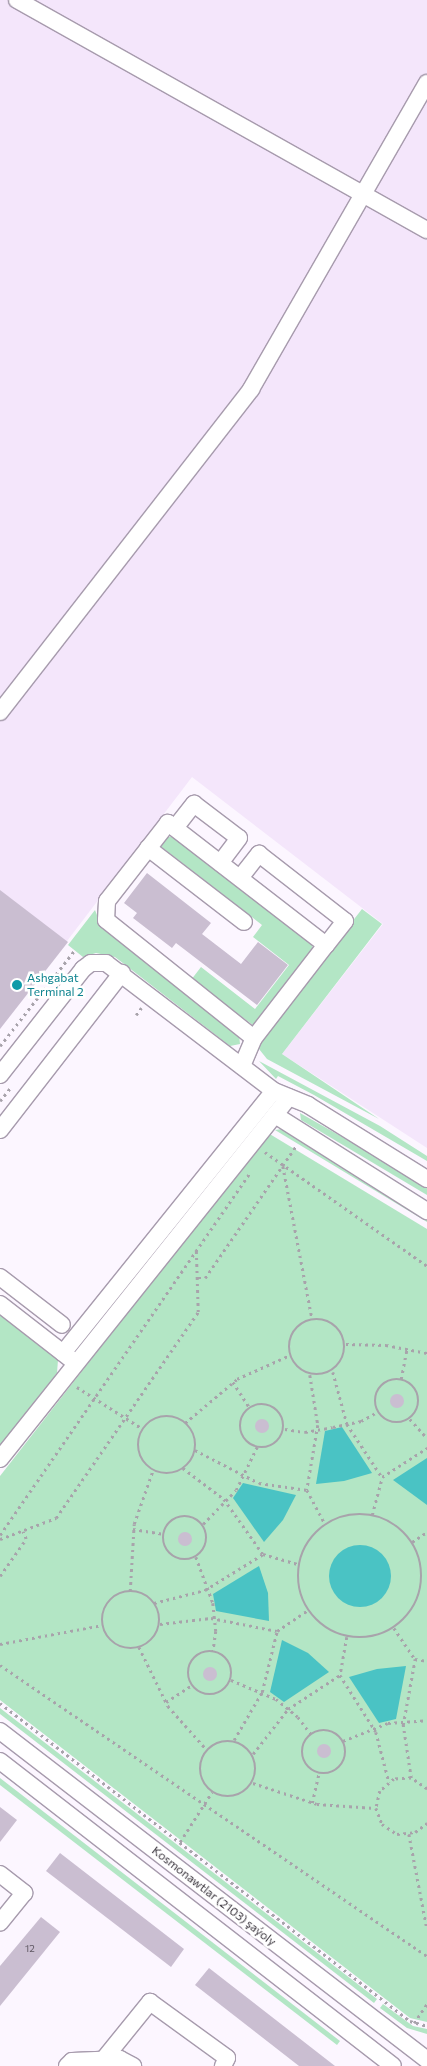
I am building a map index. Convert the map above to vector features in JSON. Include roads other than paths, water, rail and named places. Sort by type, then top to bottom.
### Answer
[{"type":"street","points":[[17,0],[427,230]]},
{"type":"street","points":[[0,712],[252,388],[427,83]]},
{"type":"street","points":[[175,828],[194,804],[239,838],[220,863]]},
{"type":"street","points":[[254,1038],[106,920],[107,901],[148,848],[168,823],[326,945]]},
{"type":"street","points":[[148,848],[244,922]]},
{"type":"street","points":[[240,878],[259,854],[346,921],[254,1038],[242,1066]]},
{"type":"street","points":[[0,1075],[82,969],[100,962],[122,973],[281,1094],[427,1178]]},
{"type":"street","points":[[0,1130],[122,973]]},
{"type":"street","points":[[70,1358],[276,1115],[281,1094]]},
{"type":"street","points":[[0,1459],[70,1358],[281,1094]]},
{"type":"street","points":[[276,1115],[427,1211]]},
{"type":"street","points":[[0,1277],[62,1325]]},
{"type":"street","points":[[0,1304],[70,1358]]},
{"type":"street","name":"Kosmonawtlar (2103) şaýoly","points":[[0,1731],[427,2060]]},
{"type":"street","name":"Kosmonawtlar (2103) şaýoly","points":[[0,1761],[393,2066]]},
{"type":"street","points":[[0,1874],[24,1893],[0,1923]]},
{"type":"street","points":[[103,2060],[150,2002],[228,2058],[223,2066]]},
{"type":"street","points":[[67,2066],[72,2061],[120,2059],[133,2066]]},
{"type":"water","points":[[342,1427],[372,1473],[344,1481],[316,1484],[325,1431]]},
{"type":"water","points":[[427,1458],[427,1505],[393,1480]]},
{"type":"water","points":[[243,1483],[296,1495],[283,1520],[264,1542],[233,1498]]},
{"type":"water","points":[[360,1545],[372,1547],[382,1554],[389,1564],[391,1576],[389,1588],[382,1598],[372,1605],[360,1607],[348,1605],[338,1598],[331,1588],[329,1576],[331,1564],[338,1554],[348,1547]]},
{"type":"water","points":[[259,1566],[268,1593],[269,1621],[216,1611],[213,1594]]},
{"type":"water","points":[[282,1640],[308,1653],[329,1672],[284,1702],[270,1692]]},
{"type":"water","points":[[406,1666],[396,1719],[379,1723],[349,1677],[377,1669]]},
{"type":"place","name":"Ashgabat Terminal 2","points":[[17,985]]}]
